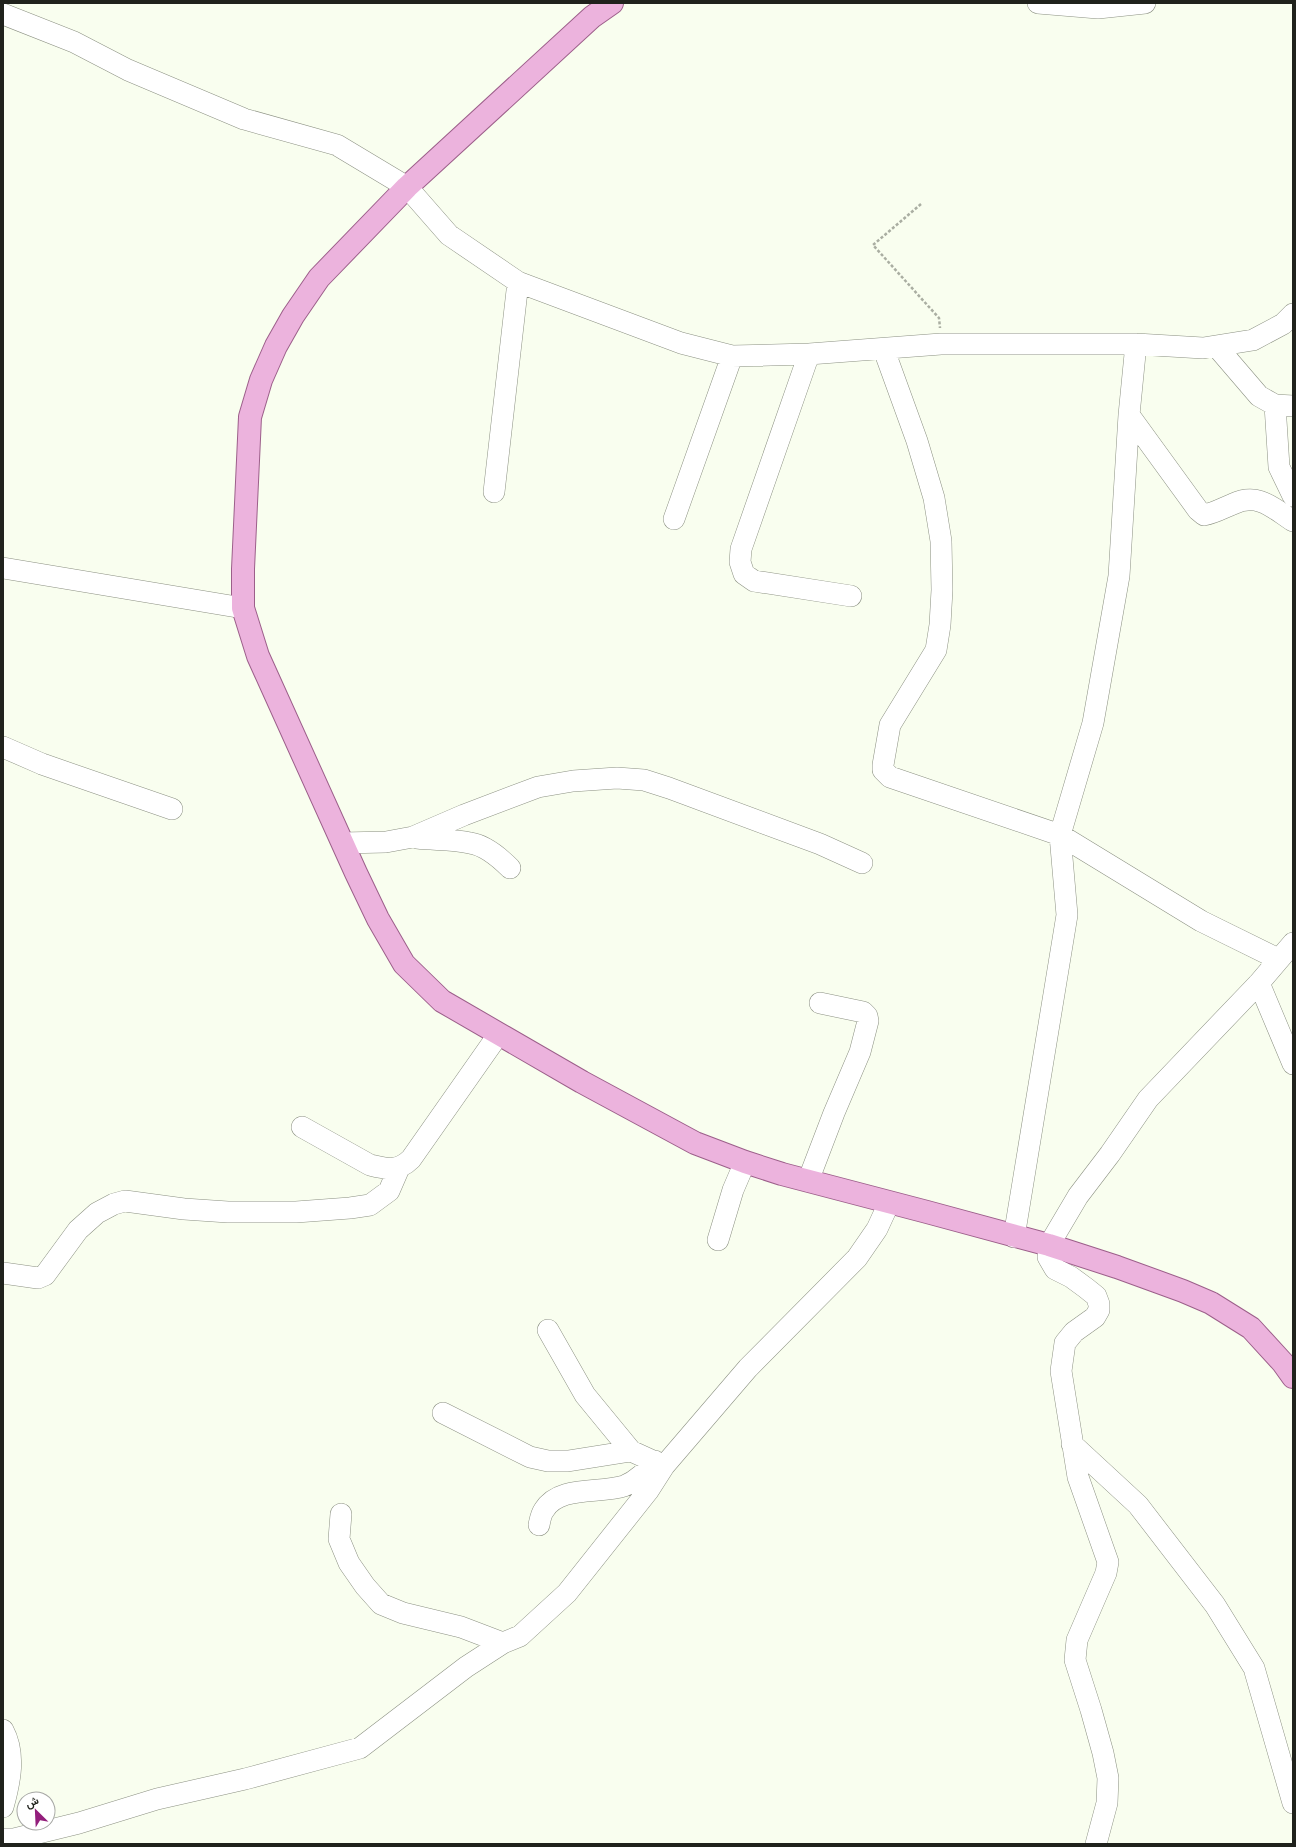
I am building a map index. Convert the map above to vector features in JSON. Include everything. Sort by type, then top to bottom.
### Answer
[{"type":"main road","points":[[612,3],[592,17],[407,187],[319,278],[293,316],[276,346],[261,380],[250,417],[243,570],[243,608],[258,656],[378,919],[404,964],[442,1001],[498,1035],[646,1118],[695,1143],[745,1162],[808,1181],[1048,1245],[1117,1267],[1183,1291],[1211,1303],[1251,1328],[1283,1363],[1293,1378]]},
{"type":"street","points":[[1038,3],[1098,8],[1146,3]]},
{"type":"street","points":[[3,14],[74,42],[128,70],[244,119],[337,145],[407,187],[450,235],[518,282],[681,343],[732,356],[884,350],[941,344],[1136,344],[1203,348],[1217,347],[1252,340],[1283,324],[1293,314]]},
{"type":"street","points":[[494,492],[518,282]]},
{"type":"street","points":[[1014,1237],[1067,915],[1060,835],[1093,723],[1118,576],[1129,415],[1136,344]]},
{"type":"street","points":[[1217,347],[1259,396],[1284,406],[1279,467],[1293,496]]},
{"type":"street","points":[[884,350],[917,441],[934,498],[941,541],[942,590],[940,626],[936,650],[890,725],[882,765],[883,770],[890,777],[1060,835],[1201,921],[1278,960]]},
{"type":"street","points":[[809,354],[741,549],[740,562],[744,574],[754,581],[850,596]]},
{"type":"street","points":[[674,519],[732,356]]},
{"type":"street","points":[[1129,415],[1198,510],[1204,515],[1217,512],[1234,503],[1251,499],[1260,500],[1293,521]]},
{"type":"street","points":[[3,568],[243,608]]},
{"type":"street","points":[[3,747],[42,764],[172,809]]},
{"type":"street","points":[[343,843],[386,842],[413,837],[464,815],[538,787],[573,781],[617,778],[644,780],[669,788],[820,844],[862,863]]},
{"type":"street","points":[[413,837],[471,843],[483,848],[502,860],[510,868]]},
{"type":"street","points":[[1096,1844],[1107,1803],[1108,1778],[1095,1724],[1075,1660],[1077,1640],[1104,1579],[1108,1562],[1078,1476],[1061,1371],[1065,1343],[1074,1332],[1094,1316],[1099,1310],[1100,1304],[1096,1296],[1086,1288],[1071,1277],[1055,1269],[1048,1257],[1048,1245],[1078,1196],[1110,1154],[1148,1099],[1259,983],[1293,943]]},
{"type":"street","points":[[1259,983],[1293,1064]]},
{"type":"street","points":[[808,1181],[834,1113],[860,1052],[868,1021],[867,1016],[863,1012],[820,1003]]},
{"type":"street","points":[[3,1273],[38,1278],[44,1275],[78,1230],[98,1213],[114,1204],[125,1201],[184,1209],[228,1212],[296,1212],[370,1205],[389,1192],[399,1168],[411,1159],[498,1035]]},
{"type":"street","points":[[302,1127],[370,1165],[382,1168],[399,1168]]},
{"type":"street","points":[[718,1240],[733,1190],[745,1162]]},
{"type":"street","points":[[539,1525],[543,1511],[558,1498],[578,1492],[624,1486],[636,1480],[659,1463],[748,1368],[857,1258],[877,1229],[889,1203]]},
{"type":"street","points":[[548,1330],[585,1395],[631,1451],[659,1463]]},
{"type":"street","points":[[443,1413],[530,1457],[548,1461],[568,1461],[631,1451]]},
{"type":"street","points":[[1072,1444],[1138,1505],[1215,1605],[1254,1668],[1293,1803]]},
{"type":"street","points":[[3,1839],[14,1839],[79,1823],[157,1799],[245,1779],[360,1748],[466,1667],[503,1643],[520,1636],[567,1593],[648,1491],[659,1463]]},
{"type":"street","points":[[341,1514],[339,1539],[349,1563],[365,1586],[381,1604],[403,1613],[461,1627],[503,1643]]},
{"type":"street","points":[[3,1730],[8,1739],[12,1762],[8,1791],[3,1807]]},
{"type":"path","points":[[920,204],[872,245],[939,318],[941,344]]}]
